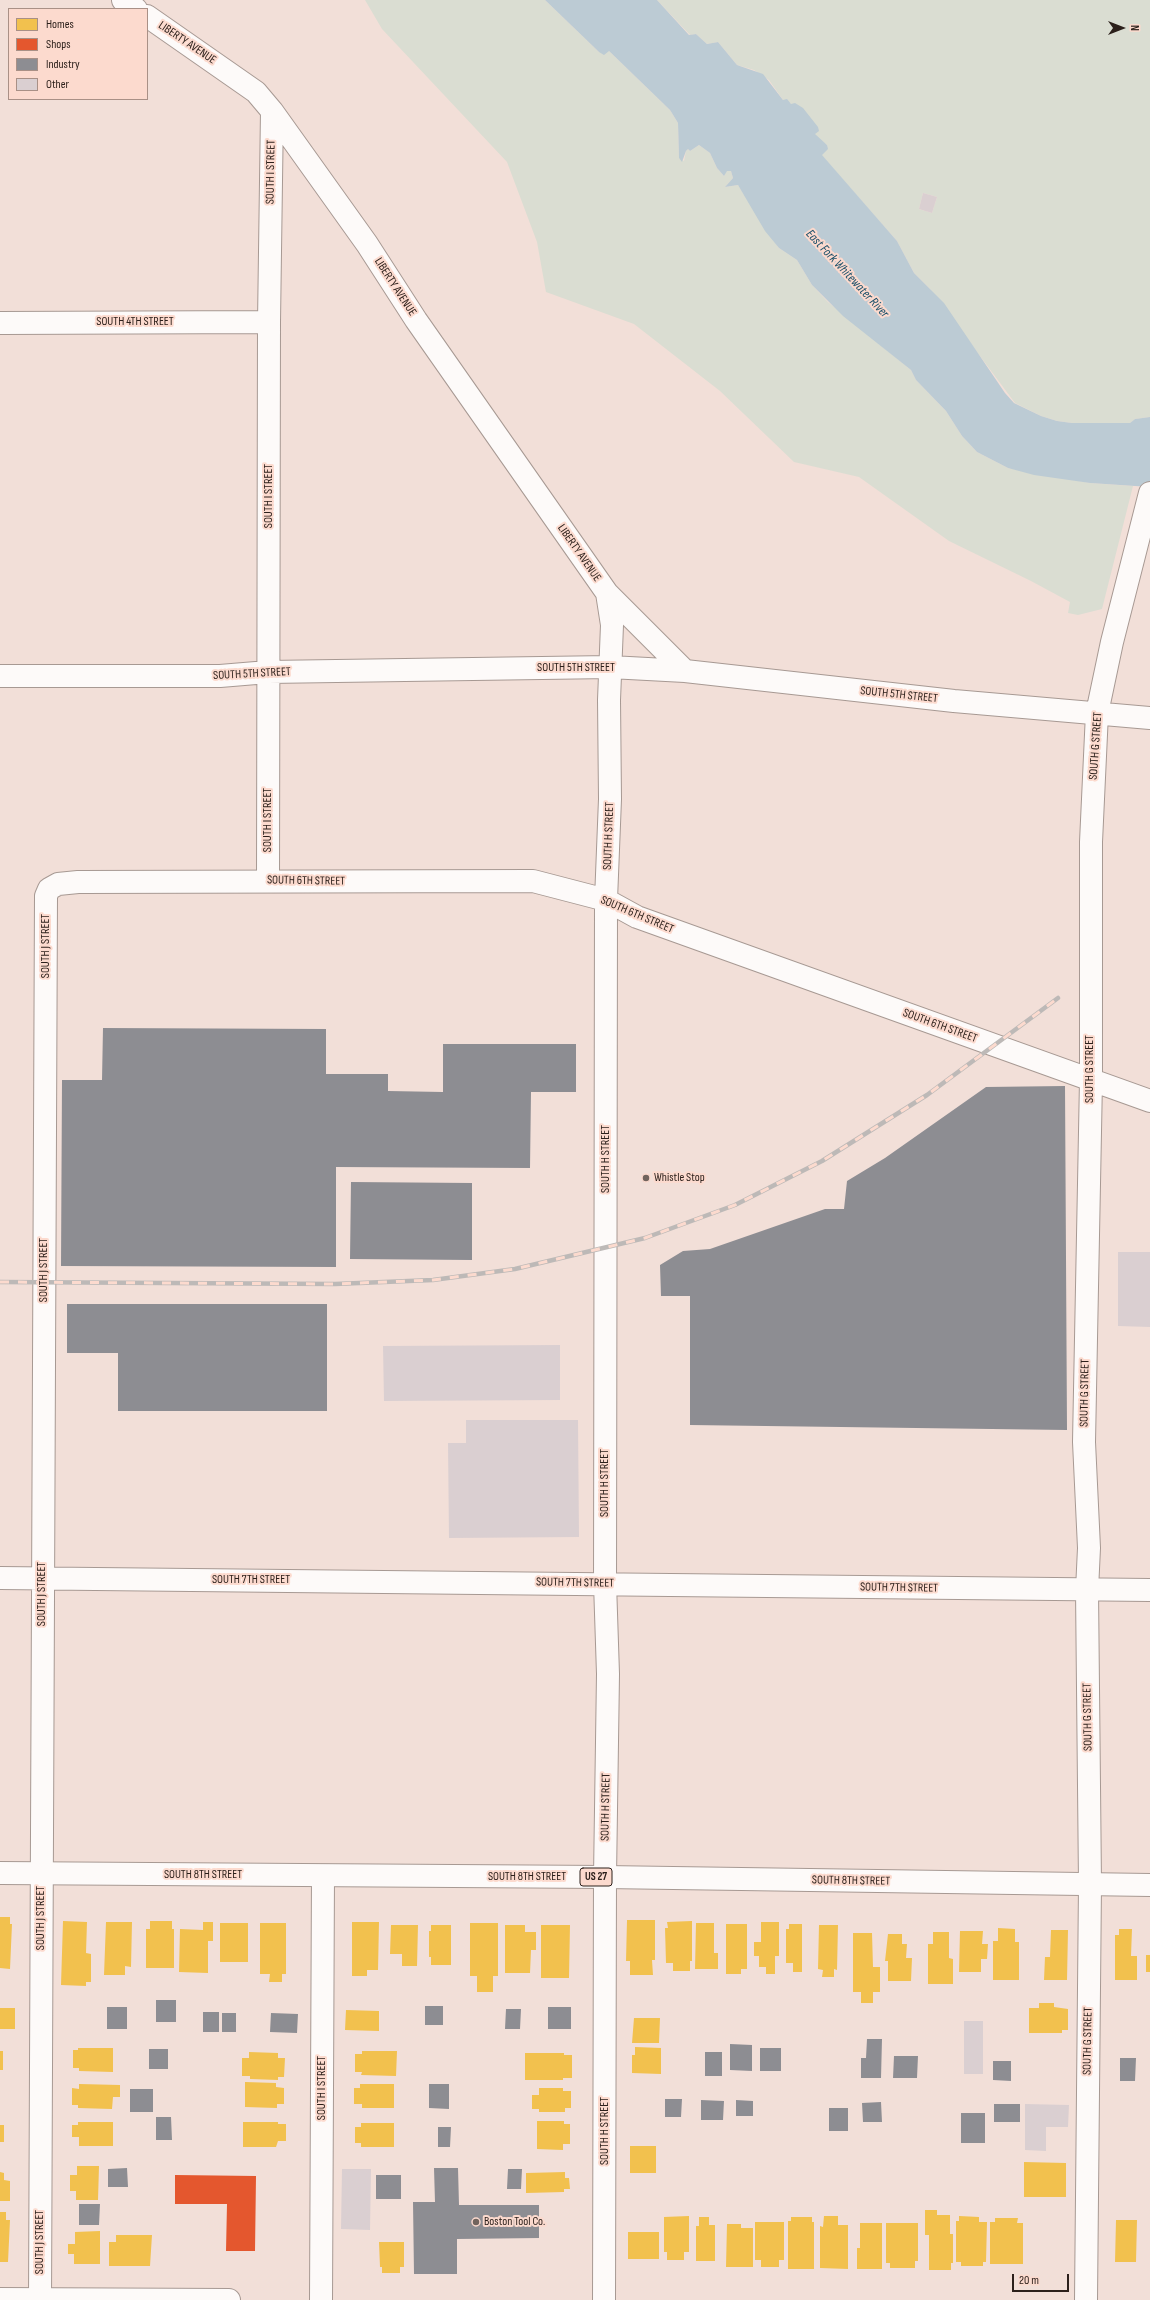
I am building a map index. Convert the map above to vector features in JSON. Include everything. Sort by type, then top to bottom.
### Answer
[{"type":"main road","points":[[123,0],[135,8]]},
{"type":"main road","name":"LIBERTY AVENUE","points":[[148,17],[256,92],[272,111],[367,244],[416,320],[607,593],[686,671]]},
{"type":"main road","name":"SOUTH I STREET","points":[[268,881],[269,322],[272,111]]},
{"type":"main road","name":"SOUTH 4TH STREET","points":[[0,323],[269,322]]},
{"type":"main road","name":"SOUTH G STREET","points":[[1086,2300],[1090,1884],[1087,1590],[1089,1548],[1084,1442],[1090,1080],[1090,842],[1097,713],[1112,642],[1150,493]]},
{"type":"main road","name":"LIBERTY AVENUE","points":[[607,593],[612,625],[610,667]]},
{"type":"main road","name":"SOUTH 5TH STREET","points":[[0,676],[220,676],[268,672],[610,667],[686,671],[954,701],[1150,718]]},
{"type":"main road","name":"SOUTH H STREET","points":[[604,2300],[605,1877],[608,1674],[605,1583],[606,900],[610,799],[610,667]]},
{"type":"main road","name":"SOUTH 6TH STREET","points":[[49,889],[58,884],[78,882],[533,881],[606,900],[637,917],[1150,1101]]},
{"type":"main road","name":"SOUTH J STREET","points":[[40,2299],[46,896],[49,889]]},
{"type":"main road","name":"SOUTH 7TH STREET","points":[[0,1578],[605,1583],[1150,1590]]},
{"type":"main road","name":"SOUTH 8TH STREET","points":[[0,1873],[605,1877],[1150,1885]]},
{"type":"main road","name":"SOUTH I STREET","points":[[320,2300],[323,1876]]},
{"type":"main road","points":[[0,2299],[229,2300]]},
{"type":"shaded area","points":[[365,0],[545,0],[599,52],[609,51],[670,110],[678,123],[679,158],[684,161],[686,151],[688,149],[690,151],[699,145],[710,153],[717,168],[724,176],[726,171],[731,171],[733,178],[725,187],[738,185],[779,248],[797,260],[812,285],[828,302],[911,370],[916,380],[946,411],[962,436],[977,452],[1008,468],[1090,483],[1133,486],[1102,609],[1078,615],[1068,613],[1070,602],[949,541],[859,477],[794,462],[720,391],[634,324],[546,292],[537,242],[507,162],[382,29]]},
{"type":"shaded area","points":[[657,0],[1150,0],[1150,417],[1135,419],[1130,423],[1072,423],[1057,421],[1041,416],[1015,403],[930,289],[914,273],[897,241],[821,155],[827,145],[818,139],[791,104],[783,100],[769,80],[754,70],[737,65],[718,42],[707,44],[696,34],[690,35]],"holes":[[[923,193],[937,197],[932,213],[919,209]]]},
{"type":"water","name":"East Fork Whitewater River","points":[[545,0],[657,0],[689,35],[696,34],[707,44],[718,42],[737,65],[763,74],[783,100],[787,99],[791,104],[795,103],[803,108],[818,127],[819,131],[815,134],[827,145],[828,149],[822,155],[897,241],[914,273],[944,303],[1005,393],[1014,403],[1041,416],[1057,421],[1072,423],[1130,423],[1135,419],[1150,417],[1150,487],[1090,483],[1034,475],[1008,468],[977,452],[962,436],[946,411],[916,380],[911,370],[843,316],[812,285],[797,260],[779,248],[765,231],[738,185],[725,187],[733,178],[731,171],[727,171],[724,176],[717,168],[710,153],[699,145],[690,151],[688,149],[686,151],[682,162],[679,158],[678,123],[670,110],[609,51],[604,55],[599,52]]},
{"type":"building: Homes","points":[[0,1917],[10,1917],[10,1924],[12,1924],[10,1969],[0,1968]]},
{"type":"building: Homes","points":[[627,1920],[655,1920],[655,1960],[652,1960],[653,1975],[630,1975],[630,1961],[626,1961]]},
{"type":"building: Homes","points":[[63,1921],[87,1922],[86,1953],[91,1954],[91,1982],[86,1982],[86,1986],[61,1985]]},
{"type":"building: Homes","points":[[150,1921],[172,1921],[172,1929],[174,1929],[174,1968],[146,1968],[146,1929],[150,1929]]},
{"type":"building: Homes","points":[[692,1921],[692,1961],[690,1961],[690,1971],[673,1971],[673,1963],[666,1963],[665,1928],[668,1928],[667,1922]]},
{"type":"building: Homes","points":[[106,1922],[132,1922],[131,1967],[125,1966],[125,1975],[104,1975]]},
{"type":"building: Homes","points":[[203,1922],[213,1922],[213,1941],[208,1941],[208,1973],[179,1972],[180,1929],[203,1930]]},
{"type":"building: Homes","points":[[352,1922],[379,1922],[378,1970],[367,1970],[367,1976],[352,1976]]},
{"type":"building: Homes","points":[[761,1922],[779,1922],[779,1956],[775,1956],[775,1974],[766,1974],[766,1967],[759,1967],[759,1956],[754,1956],[754,1942],[761,1942]]},
{"type":"building: Homes","points":[[220,1923],[248,1923],[248,1962],[220,1962]]},
{"type":"building: Homes","points":[[260,1923],[286,1923],[286,1974],[282,1974],[282,1982],[269,1982],[270,1974],[260,1974]]},
{"type":"building: Homes","points":[[470,1923],[498,1923],[498,1976],[493,1976],[493,1992],[477,1992],[477,1976],[470,1976]]},
{"type":"building: Homes","points":[[696,1923],[714,1923],[714,1953],[718,1953],[718,1969],[695,1969]]},
{"type":"building: Homes","points":[[726,1924],[747,1924],[747,1969],[741,1969],[741,1974],[726,1974]]},
{"type":"building: Homes","points":[[789,1924],[802,1924],[802,1972],[793,1972],[793,1963],[786,1963],[786,1929],[789,1929]]},
{"type":"building: Homes","points":[[391,1925],[418,1925],[417,1966],[402,1966],[402,1954],[390,1954]]},
{"type":"building: Homes","points":[[431,1925],[451,1925],[451,1965],[431,1965],[431,1957],[429,1957],[429,1931],[431,1931]]},
{"type":"building: Homes","points":[[505,1925],[525,1925],[525,1932],[536,1932],[536,1950],[531,1950],[530,1973],[505,1973]]},
{"type":"building: Homes","points":[[541,1925],[570,1925],[569,1978],[541,1978]]},
{"type":"building: Homes","points":[[819,1925],[838,1925],[837,1970],[834,1969],[834,1977],[822,1977],[823,1970],[818,1969]]},
{"type":"building: Homes","points":[[998,1928],[1015,1929],[1015,1942],[1019,1942],[1019,1980],[993,1980],[993,1941],[998,1941]]},
{"type":"building: Homes","points":[[1119,1929],[1132,1929],[1131,1956],[1137,1956],[1137,1980],[1115,1980],[1115,1935],[1119,1935]]},
{"type":"building: Homes","points":[[1051,1930],[1068,1930],[1067,1980],[1044,1980],[1045,1957],[1050,1957]]},
{"type":"building: Homes","points":[[960,1931],[983,1931],[982,1944],[988,1944],[987,1959],[981,1959],[981,1972],[959,1972]]},
{"type":"building: Homes","points":[[933,1932],[949,1932],[949,1958],[953,1959],[953,1984],[928,1984],[928,1944],[933,1944]]},
{"type":"building: Homes","points":[[853,1933],[872,1933],[873,1967],[880,1967],[880,1992],[873,1992],[873,2003],[861,2003],[861,1992],[853,1992]]},
{"type":"building: Homes","points":[[888,1934],[902,1934],[902,1944],[907,1944],[906,1958],[912,1958],[911,1981],[888,1981],[888,1961],[885,1961]]},
{"type":"building: Homes","points":[[1146,1955],[1150,1955],[1150,1972],[1146,1972]]},
{"type":"building: Homes","points":[[1039,2003],[1054,2003],[1054,2007],[1068,2009],[1068,2030],[1062,2030],[1062,2033],[1029,2033],[1029,2008],[1039,2008]]},
{"type":"building: Homes","points":[[0,2008],[15,2008],[15,2029],[0,2029]]},
{"type":"building: Homes","points":[[346,2010],[379,2011],[379,2031],[345,2030]]},
{"type":"building: Homes","points":[[634,2018],[660,2018],[659,2043],[632,2043]]},
{"type":"building: Homes","points":[[635,2047],[661,2048],[661,2074],[632,2073],[632,2055],[635,2055]]},
{"type":"building: Homes","points":[[78,2048],[113,2048],[113,2072],[79,2071],[79,2068],[73,2068],[73,2050],[78,2050]]},
{"type":"building: Homes","points":[[0,2051],[3,2051],[3,2070],[0,2070]]},
{"type":"building: Homes","points":[[362,2051],[397,2051],[396,2076],[361,2075],[362,2072],[355,2072],[355,2054],[362,2054]]},
{"type":"building: Homes","points":[[249,2052],[278,2053],[278,2058],[285,2058],[284,2077],[278,2077],[278,2080],[250,2079],[250,2076],[242,2076],[242,2058],[249,2058]]},
{"type":"building: Homes","points":[[525,2053],[564,2053],[564,2055],[572,2055],[572,2078],[563,2078],[563,2080],[525,2080]]},
{"type":"building: Homes","points":[[245,2082],[276,2083],[276,2087],[284,2088],[284,2104],[277,2104],[277,2108],[245,2107]]},
{"type":"building: Homes","points":[[79,2084],[120,2085],[120,2097],[113,2097],[112,2109],[78,2108],[78,2105],[72,2105],[72,2088],[79,2089]]},
{"type":"building: Homes","points":[[360,2084],[394,2084],[394,2108],[362,2108],[362,2104],[354,2104],[354,2088],[360,2088]]},
{"type":"building: Homes","points":[[539,2088],[563,2088],[563,2091],[571,2091],[571,2108],[565,2108],[565,2112],[539,2112],[539,2109],[532,2109],[532,2095],[539,2095]]},
{"type":"building: Homes","points":[[537,2121],[564,2121],[564,2124],[570,2124],[570,2144],[563,2144],[563,2150],[537,2149]]},
{"type":"building: Homes","points":[[78,2122],[113,2122],[113,2146],[79,2146],[79,2137],[72,2137],[72,2125],[78,2125]]},
{"type":"building: Homes","points":[[243,2122],[278,2122],[278,2124],[286,2124],[286,2141],[278,2141],[276,2147],[243,2147]]},
{"type":"building: Homes","points":[[361,2123],[394,2123],[394,2147],[361,2147],[361,2143],[355,2143],[355,2127],[361,2127]]},
{"type":"building: Homes","points":[[0,2125],[4,2125],[4,2142],[0,2142]]},
{"type":"building: Homes","points":[[630,2146],[656,2146],[656,2173],[630,2173]]},
{"type":"building: Homes","points":[[1024,2162],[1066,2163],[1066,2197],[1024,2197]]},
{"type":"building: Homes","points":[[77,2166],[99,2166],[98,2200],[76,2200],[76,2191],[70,2191],[70,2175],[77,2175]]},
{"type":"building: Homes","points":[[0,2172],[4,2173],[4,2180],[10,2181],[10,2201],[0,2201]]},
{"type":"building: Homes","points":[[565,2172],[565,2178],[569,2178],[570,2189],[564,2189],[564,2192],[526,2193],[526,2173]]},
{"type":"building: Homes","points":[[925,2210],[937,2210],[937,2215],[950,2215],[950,2234],[953,2234],[953,2263],[951,2263],[951,2270],[929,2270],[929,2235],[925,2235]]},
{"type":"building: Homes","points":[[0,2212],[6,2212],[6,2220],[10,2220],[8,2262],[0,2262]]},
{"type":"building: Homes","points":[[689,2216],[689,2252],[684,2252],[684,2260],[667,2260],[667,2252],[664,2252],[664,2217]]},
{"type":"building: Homes","points":[[824,2216],[838,2216],[838,2225],[848,2225],[848,2269],[820,2268],[820,2226],[823,2227]]},
{"type":"building: Homes","points":[[959,2216],[979,2217],[979,2222],[987,2222],[986,2262],[983,2262],[983,2266],[961,2266],[961,2262],[956,2262],[956,2221],[959,2221]]},
{"type":"building: Homes","points":[[699,2217],[709,2217],[709,2225],[715,2225],[715,2261],[696,2261],[696,2226],[699,2226]]},
{"type":"building: Homes","points":[[791,2217],[812,2217],[812,2222],[814,2222],[814,2269],[788,2269],[788,2221],[791,2221]]},
{"type":"building: Homes","points":[[995,2218],[1018,2218],[1017,2223],[1023,2223],[1023,2264],[990,2264],[990,2222],[995,2222]]},
{"type":"building: Homes","points":[[1116,2220],[1137,2220],[1136,2262],[1115,2262]]},
{"type":"building: Homes","points":[[755,2222],[784,2222],[784,2260],[779,2260],[779,2267],[761,2267],[761,2260],[755,2260]]},
{"type":"building: Homes","points":[[860,2223],[882,2223],[882,2269],[857,2269],[857,2248],[860,2248]]},
{"type":"building: Homes","points":[[886,2223],[918,2223],[918,2261],[915,2261],[915,2268],[890,2268],[890,2263],[886,2263]]},
{"type":"building: Homes","points":[[727,2224],[741,2224],[741,2228],[753,2228],[753,2267],[726,2267]]},
{"type":"building: Homes","points":[[100,2231],[100,2264],[74,2264],[74,2254],[68,2254],[68,2244],[75,2244],[75,2232]]},
{"type":"building: Homes","points":[[628,2232],[659,2232],[659,2259],[628,2259]]},
{"type":"building: Homes","points":[[116,2235],[152,2235],[150,2266],[109,2266],[109,2242],[116,2242]]},
{"type":"building: Homes","points":[[379,2242],[404,2242],[404,2267],[400,2267],[400,2273],[382,2273],[382,2267],[380,2267]]},
{"type":"building: Shops","points":[[175,2175],[256,2176],[255,2251],[226,2251],[227,2204],[175,2204]]},
{"type":"building: Industry","points":[[103,1028],[326,1029],[326,1074],[388,1074],[388,1091],[443,1092],[443,1044],[576,1044],[576,1092],[531,1092],[530,1168],[336,1167],[336,1267],[61,1266],[62,1080],[102,1080]]},
{"type":"building: Industry","points":[[1065,1086],[1067,1430],[690,1425],[690,1296],[661,1296],[660,1265],[683,1251],[710,1249],[825,1209],[844,1209],[847,1181],[885,1158],[986,1087]]},
{"type":"building: Industry","points":[[351,1182],[472,1183],[472,1260],[350,1259]]},
{"type":"building: Industry","points":[[67,1304],[327,1304],[327,1411],[118,1411],[118,1353],[67,1353]]},
{"type":"building: Industry","points":[[156,2000],[176,2000],[176,2022],[156,2022]]},
{"type":"building: Industry","points":[[425,2006],[443,2006],[443,2025],[425,2025]]},
{"type":"building: Industry","points":[[107,2007],[127,2007],[127,2029],[107,2029]]},
{"type":"building: Industry","points":[[548,2007],[571,2007],[571,2029],[548,2029]]},
{"type":"building: Industry","points":[[506,2009],[521,2009],[520,2029],[505,2029]]},
{"type":"building: Industry","points":[[203,2012],[219,2012],[219,2032],[203,2032]]},
{"type":"building: Industry","points":[[222,2013],[236,2013],[236,2032],[222,2032]]},
{"type":"building: Industry","points":[[271,2013],[298,2014],[297,2033],[270,2032]]},
{"type":"building: Industry","points":[[867,2039],[882,2039],[881,2078],[861,2078],[861,2058],[866,2058]]},
{"type":"building: Industry","points":[[730,2044],[752,2045],[752,2071],[730,2070]]},
{"type":"building: Industry","points":[[760,2048],[781,2048],[781,2071],[760,2071]]},
{"type":"building: Industry","points":[[149,2049],[168,2049],[168,2069],[149,2069]]},
{"type":"building: Industry","points":[[705,2052],[722,2052],[722,2076],[705,2076]]},
{"type":"building: Industry","points":[[894,2056],[918,2056],[917,2078],[893,2078]]},
{"type":"building: Industry","points":[[1120,2058],[1136,2058],[1135,2081],[1120,2081]]},
{"type":"building: Industry","points":[[993,2061],[1011,2061],[1011,2081],[993,2080]]},
{"type":"building: Industry","points":[[429,2084],[449,2084],[449,2109],[429,2108]]},
{"type":"building: Industry","points":[[130,2089],[153,2089],[153,2112],[130,2112]]},
{"type":"building: Industry","points":[[665,2099],[682,2099],[681,2117],[665,2117]]},
{"type":"building: Industry","points":[[701,2100],[724,2101],[723,2120],[701,2120]]},
{"type":"building: Industry","points":[[736,2100],[753,2101],[753,2116],[736,2116]]},
{"type":"building: Industry","points":[[881,2102],[882,2122],[863,2122],[862,2103]]},
{"type":"building: Industry","points":[[994,2104],[1020,2104],[1020,2122],[994,2122]]},
{"type":"building: Industry","points":[[829,2108],[848,2108],[848,2131],[829,2131]]},
{"type":"building: Industry","points":[[961,2113],[985,2113],[985,2143],[961,2143]]},
{"type":"building: Industry","points":[[156,2117],[171,2117],[172,2140],[156,2140]]},
{"type":"building: Industry","points":[[438,2127],[451,2127],[450,2147],[438,2147]]},
{"type":"building: Industry","points":[[127,2168],[128,2187],[108,2187],[108,2169]]},
{"type":"building: Industry","name":"Boston Tool Co.","points":[[434,2168],[458,2168],[459,2205],[539,2205],[539,2238],[457,2239],[457,2274],[414,2274],[413,2202],[435,2202]]},
{"type":"building: Industry","points":[[508,2169],[522,2169],[521,2189],[507,2189]]},
{"type":"building: Industry","points":[[376,2175],[401,2175],[401,2199],[376,2199]]},
{"type":"building: Industry","points":[[79,2204],[100,2204],[99,2225],[79,2225]]},
{"type":"building: Other","points":[[923,193],[937,197],[932,213],[919,209]]},
{"type":"building: Other","points":[[1118,1252],[1150,1252],[1150,1327],[1118,1326]]},
{"type":"building: Other","points":[[560,1345],[560,1400],[384,1401],[383,1346]]},
{"type":"building: Other","points":[[466,1420],[578,1420],[579,1537],[449,1538],[448,1443],[466,1443]]},
{"type":"building: Other","points":[[964,2021],[983,2021],[983,2074],[964,2074]]},
{"type":"building: Other","points":[[1025,2104],[1069,2105],[1068,2127],[1046,2127],[1046,2151],[1025,2150]]},
{"type":"building: Other","points":[[342,2169],[371,2169],[370,2230],[341,2229]]},
{"type":"railway","points":[[0,1282],[335,1284],[433,1280],[515,1269],[645,1238],[735,1205],[822,1161],[927,1095],[1058,998]]},
{"type":"place","name":"Whistle Stop","points":[[646,1178]]},
{"type":"place","name":"Boston Tool Co.","points":[[476,2222]]}]
